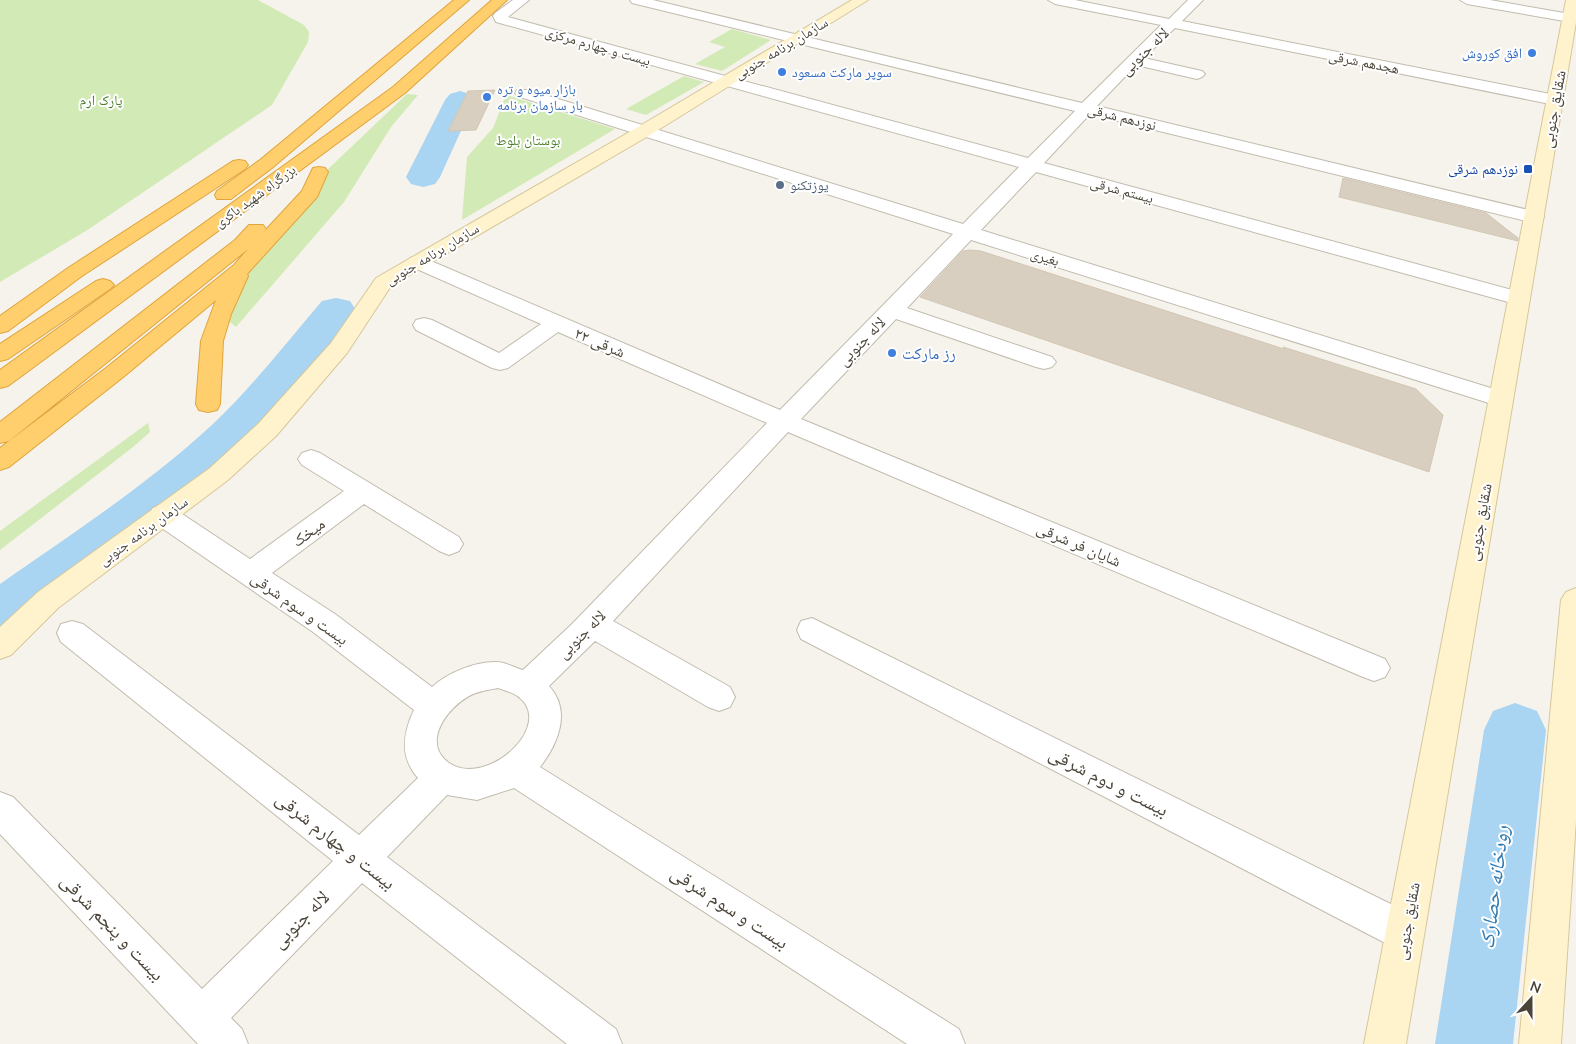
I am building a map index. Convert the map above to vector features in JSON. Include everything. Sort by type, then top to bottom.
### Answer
[{"type":"highway","points":[[211,205],[266,164],[462,0]]},
{"type":"highway","points":[[0,326],[75,272],[243,162],[390,46],[462,0]]},
{"type":"highway","name":"بزرگراه شهید باکری","points":[[0,382],[389,98],[500,0]]},
{"type":"highway","points":[[0,435],[242,244],[260,224],[319,172],[389,98]]},
{"type":"highway","points":[[0,461],[114,373],[241,269],[310,192],[319,172]]},
{"type":"highway","points":[[0,402],[319,172]]},
{"type":"highway","points":[[0,354],[141,256]]},
{"type":"highway","points":[[208,404],[212,341],[220,314],[241,269]]},
{"type":"highway","points":[[0,314],[75,272]]},
{"type":"main road","name":"سازمان برنامه جنوبی","points":[[0,646],[48,600],[219,474],[267,430],[339,348],[383,282],[644,131],[861,0]]},
{"type":"main road","name":"شقایق جنوبی","points":[[1385,1044],[1572,9]]},
{"type":"main road","points":[[1540,1044],[1576,600]]},
{"type":"street","name":"بیست و چهارم مرکزی","points":[[522,0],[500,16],[501,19],[726,82]]},
{"type":"street","name":"نوزدهم شرقی","points":[[637,0],[1534,217]]},
{"type":"street","name":"هجدهم شرقی","points":[[1055,0],[1555,100]]},
{"type":"street","name":"لاله جنوبی","points":[[529,685],[592,624],[784,421],[1133,60],[1173,24],[1196,0]]},
{"type":"street","points":[[1467,0],[1572,9]]},
{"type":"street","points":[[1133,60],[1197,74]]},
{"type":"street","name":"بیستم شرقی","points":[[726,82],[1519,299]]},
{"type":"street","name":"بغیری","points":[[523,93],[1501,400]]},
{"type":"street","name":"۲۲ شرقی","points":[[417,262],[784,421]]},
{"type":"street","points":[[892,310],[1044,362]]},
{"type":"street","points":[[424,325],[500,363],[556,323]]},
{"type":"street","name":"شایان فر شرقی","points":[[784,421],[1374,668]]},
{"type":"street","points":[[311,459],[449,544]]},
{"type":"street","name":"میخک","points":[[252,574],[363,491]]},
{"type":"street","name":"بیست و سوم شرقی","points":[[163,515],[324,623],[433,706]]},
{"type":"street","points":[[592,624],[719,697]]},
{"type":"street","name":"بیست و دوم شرقی","points":[[812,630],[1405,932]]},
{"type":"street","name":"بیست و چهارم شرقی","points":[[72,633],[360,859],[601,1044]]},
{"type":"street","points":[[498,675],[515,678],[529,685],[540,696],[546,709],[546,725],[541,741],[530,756],[515,770],[497,779],[477,784],[458,783],[442,777],[429,767],[421,753],[420,738],[424,722],[433,706],[454,688],[480,677],[498,675]]},
{"type":"street","name":"بیست و سوم شرقی","points":[[515,770],[944,1044]]},
{"type":"street","name":"لاله جنوبی","points":[[214,1031],[360,859],[442,777]]},
{"type":"street","name":"بیست و پنجم شرقی","points":[[0,809],[214,1031]]},
{"type":"green space","name":"پارک ارم","points":[[0,0],[258,0],[304,25],[309,32],[308,42],[272,105],[89,229],[0,282]]},
{"type":"green space","points":[[732,29],[771,40],[722,71],[695,64],[725,47],[709,42]]},
{"type":"green space","points":[[684,76],[704,82],[646,115],[626,109]]},
{"type":"green space","points":[[407,94],[418,95],[391,127],[344,202],[236,327],[225,318],[245,270],[308,200],[327,170]]},
{"type":"green space","name":"بوستان بلوط","points":[[506,95],[615,129],[462,220],[467,157],[493,128]]},
{"type":"green space","points":[[148,423],[150,432],[133,447],[0,550],[0,531]]},
{"type":"building","points":[[495,90],[476,130],[448,131],[468,91]]},
{"type":"building","points":[[1343,178],[1486,213],[1518,238],[1518,241],[1339,197]]},
{"type":"building","points":[[963,251],[981,251],[1284,349],[1283,347],[1416,389],[1443,415],[1429,472],[920,297]]},
{"type":"waterway","points":[[423,177],[460,100]]},
{"type":"waterway","points":[[0,614],[147,506],[204,459],[258,404],[336,310]]},
{"type":"waterway","name":"رودخانه حصارک","points":[[1474,1044],[1515,730]]},
{"type":"place","name":"افق کوروش","points":[[1532,53]]},
{"type":"place","name":"سوپر مارکت مسعود","points":[[782,72]]},
{"type":"place","name":"بازار میوه و تره بار سازمان برنامه","points":[[487,97]]},
{"type":"place","name":"نوزدهم شرقی","points":[[1528,169]]},
{"type":"place","name":"یوزتکنو","points":[[780,185]]},
{"type":"place","name":"رز مارکت","points":[[892,353]]}]
